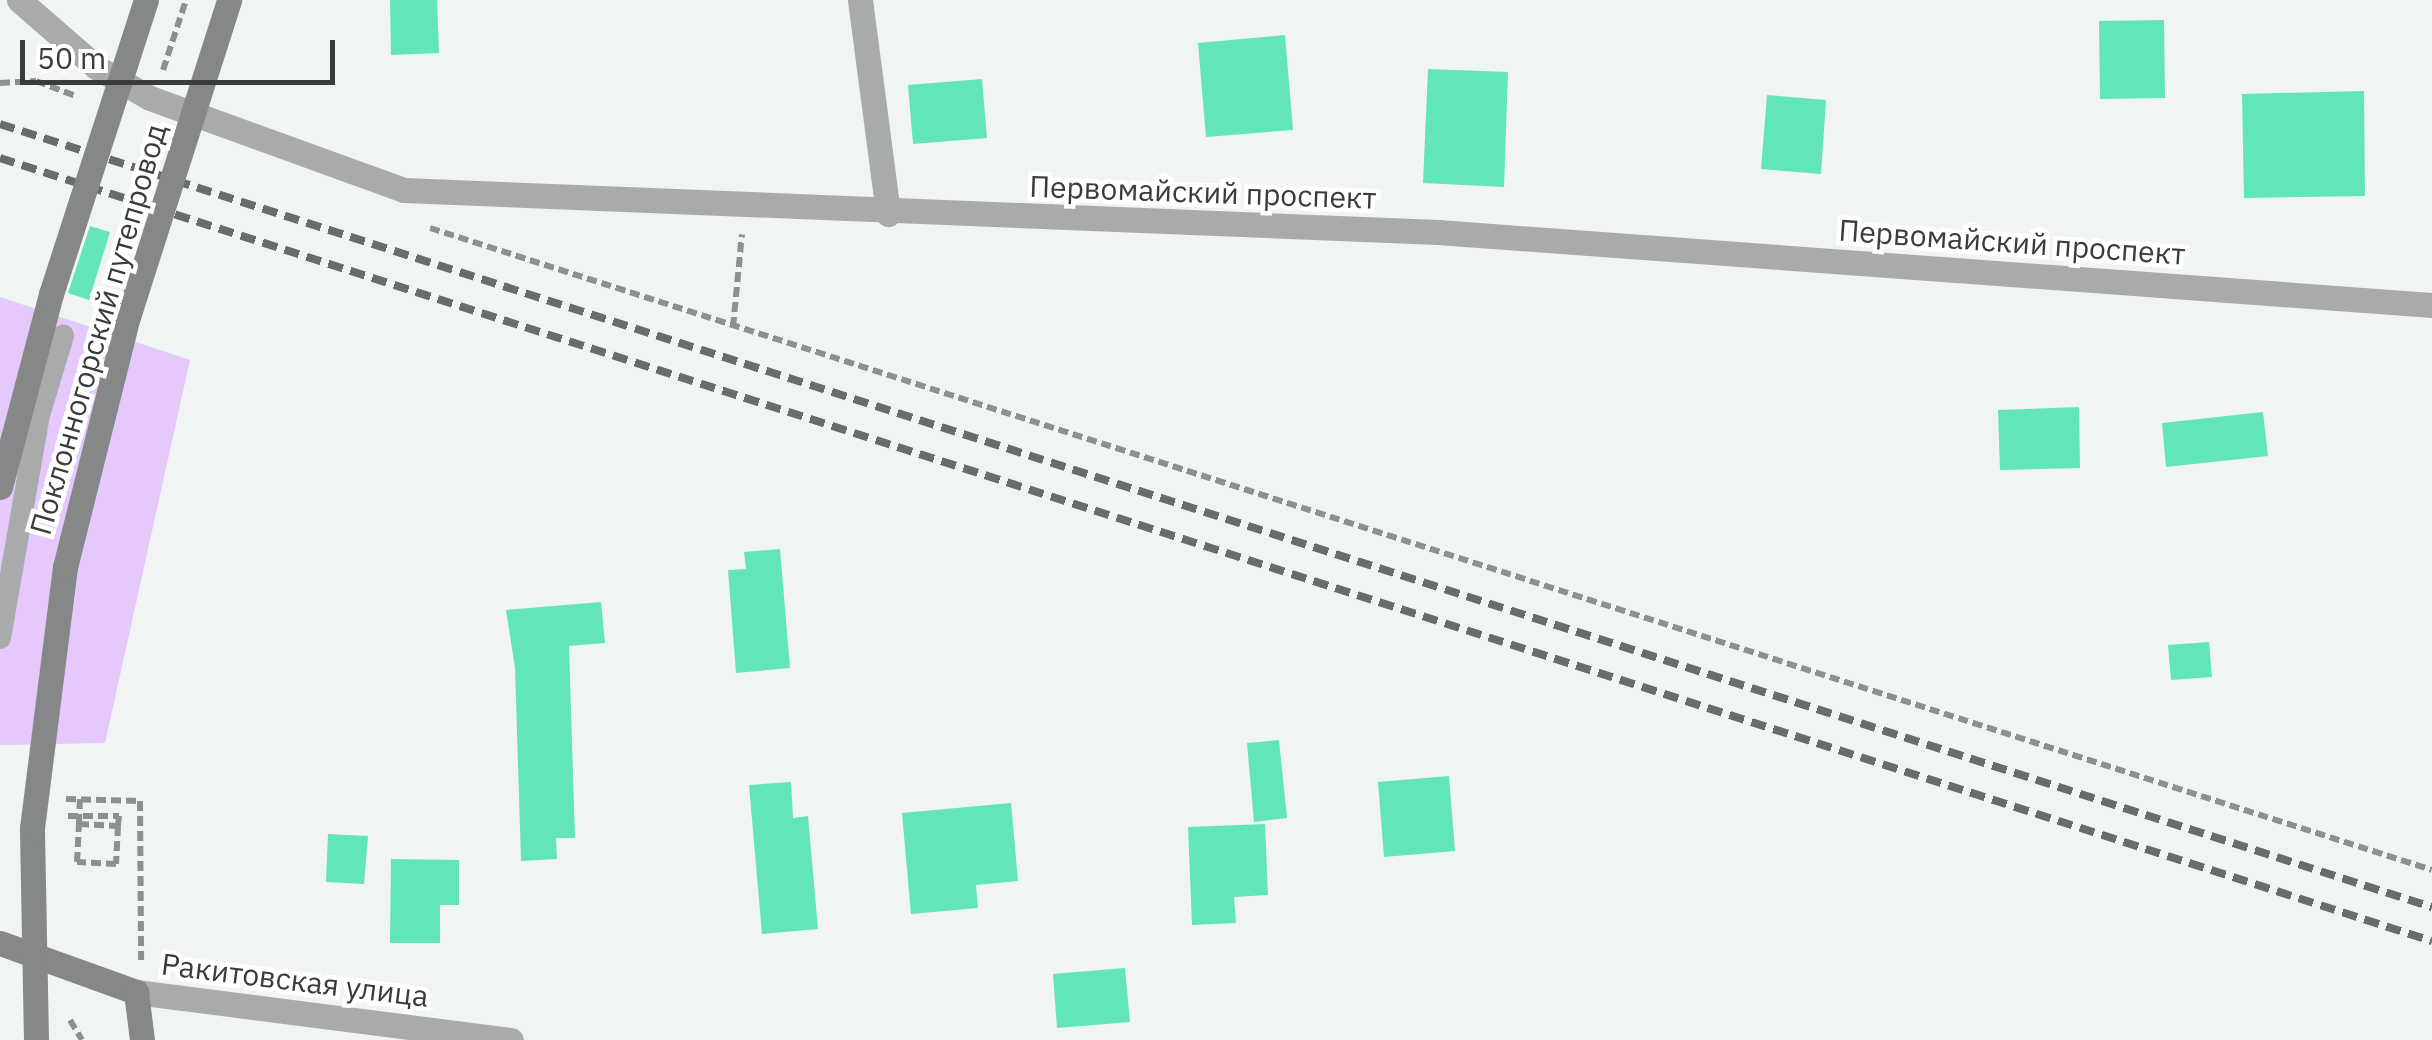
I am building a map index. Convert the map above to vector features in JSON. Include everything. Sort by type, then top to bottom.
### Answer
[{"type":"main road","name":"Поклонногорский путепровод","points":[[0,487],[51,294],[146,0]]},
{"type":"main road","name":"Поклонногорский путепровод","points":[[36,1040],[32,828],[65,567],[128,317],[229,0]]},
{"type":"main road","name":"Ракитовская улица","points":[[0,943],[74,972],[138,983]]},
{"type":"main road","points":[[138,983],[142,1040]]},
{"type":"street","name":"Первомайский проспект","points":[[19,0],[96,66],[150,98],[404,190],[745,202],[888,214],[1438,232],[2432,306]]},
{"type":"street","points":[[860,0],[888,214]]},
{"type":"street","name":"Ракитовская улица","points":[[138,983],[511,1040]]},
{"type":"lane","points":[[0,638],[39,416],[63,336]]},
{"type":"path","points":[[161,76],[186,0]]},
{"type":"path","points":[[0,82],[36,81],[91,102]]},
{"type":"path","points":[[733,327],[745,202]]},
{"type":"path","points":[[418,224],[2432,870]]},
{"type":"path","points":[[60,828],[63,796]]},
{"type":"path","points":[[48,799],[140,801],[138,983]]},
{"type":"path","points":[[62,816],[119,816],[116,864],[76,862],[79,824],[80,800]]},
{"type":"path","points":[[79,824],[118,826]]},
{"type":"path","points":[[61,1021],[63,1040]]},
{"type":"shaded area","points":[[0,297],[190,360],[105,743],[0,745]]},
{"type":"building","points":[[390,0],[437,0],[439,53],[391,55]]},
{"type":"building","points":[[2164,20],[2165,98],[2100,99],[2099,21]]},
{"type":"building","points":[[1285,35],[1293,130],[1206,137],[1198,43]]},
{"type":"building","points":[[1428,69],[1508,72],[1504,187],[1423,183]]},
{"type":"building","points":[[982,79],[987,138],[913,144],[908,85]]},
{"type":"building","points":[[2364,91],[2365,196],[2244,198],[2242,94]]},
{"type":"building","points":[[1767,95],[1826,100],[1821,174],[1761,169]]},
{"type":"building","points":[[90,226],[110,232],[89,300],[68,293]]},
{"type":"building","points":[[2079,407],[2080,468],[2000,470],[1998,410]]},
{"type":"building","points":[[2263,412],[2268,456],[2166,467],[2162,423]]},
{"type":"building","points":[[780,549],[790,668],[736,673],[728,570],[746,569],[744,552]]},
{"type":"building","points":[[601,602],[605,643],[569,646],[575,838],[556,838],[557,859],[521,861],[515,668],[506,610]]},
{"type":"building","points":[[2209,642],[2212,677],[2171,680],[2168,645]]},
{"type":"building","points":[[1279,740],[1287,818],[1254,822],[1247,743]]},
{"type":"building","points":[[1449,776],[1455,851],[1384,857],[1378,782]]},
{"type":"building","points":[[791,782],[793,818],[808,816],[818,929],[762,934],[749,785]]},
{"type":"building","points":[[1011,803],[1018,881],[976,885],[978,908],[911,914],[902,813]]},
{"type":"building","points":[[1265,824],[1268,895],[1234,897],[1236,923],[1192,925],[1188,827]]},
{"type":"building","points":[[328,834],[368,836],[364,884],[326,882]]},
{"type":"building","points":[[391,859],[459,860],[459,905],[440,905],[440,943],[390,943]]},
{"type":"building","points":[[1125,968],[1130,1022],[1057,1028],[1053,974]]},
{"type":"railway","points":[[0,124],[2432,907]]},
{"type":"railway","points":[[0,158],[2432,941]]}]
